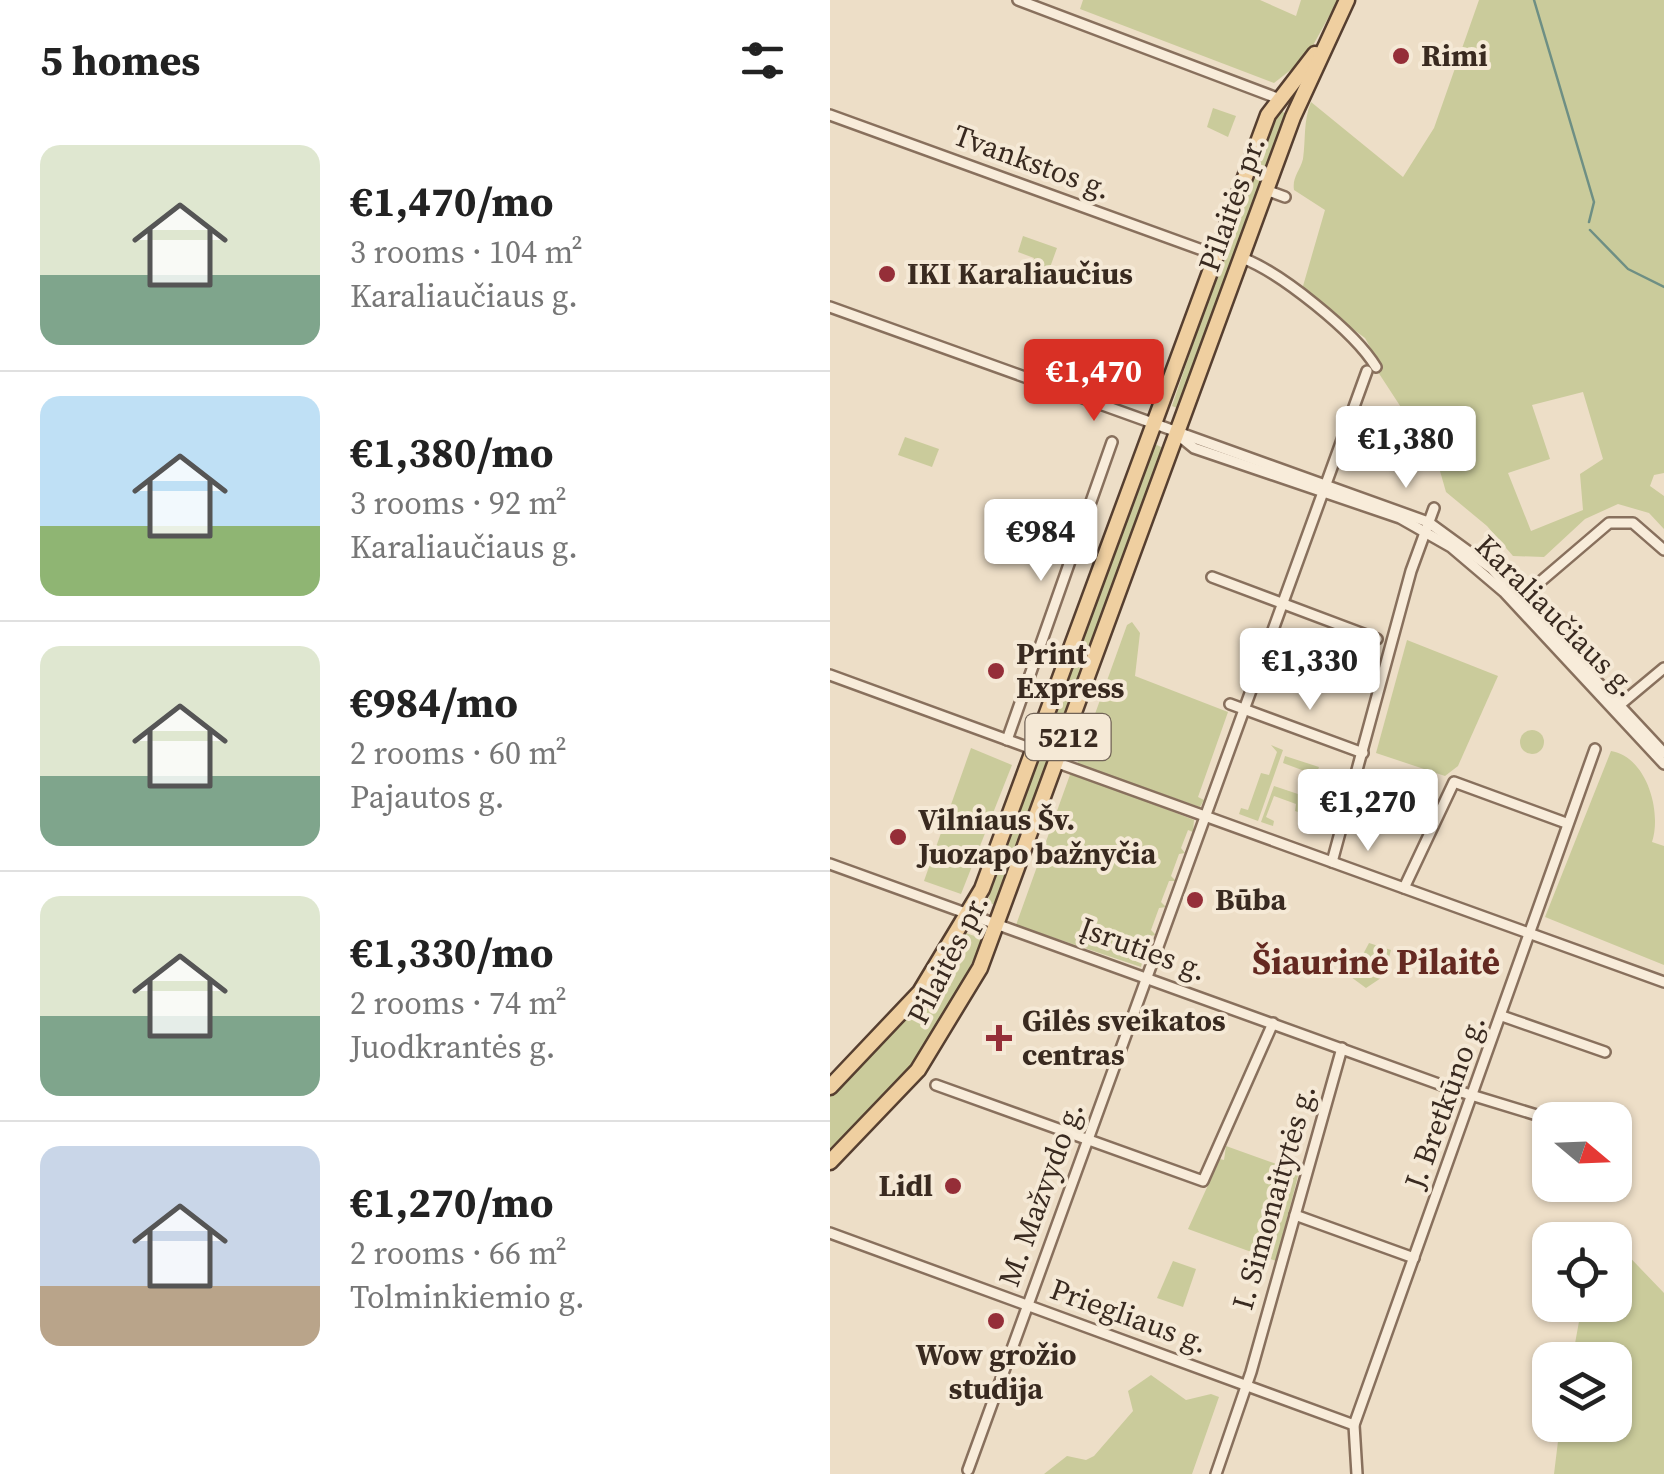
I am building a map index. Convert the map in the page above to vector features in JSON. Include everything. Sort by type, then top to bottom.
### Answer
[{"type":"main road","name":"Pilaitės pr.","points":[[830,1087],[910,1004],[970,915],[1277,98],[1314,57],[1340,0]]},
{"type":"main road","name":"Pilaitės pr.","points":[[830,1162],[898,1094],[932,1050],[971,986],[999,924],[1289,128],[1348,0]]},
{"type":"main road","name":"Pilaitės pr.","points":[[1277,98],[1289,105],[1289,128]]},
{"type":"street","points":[[1018,0],[1277,98]]},
{"type":"street","name":"Tvankstos g.","points":[[830,115],[1216,255]]},
{"type":"street","points":[[1266,190],[1285,197]]},
{"type":"street","name":"M. Mažvydo g.","points":[[968,1470],[1282,604],[1372,369],[1348,331],[1269,270],[1242,258]]},
{"type":"street","name":"Karaliaučiaus g.","points":[[830,307],[1178,435],[1198,437],[1426,526],[1479,558],[1520,598],[1664,764]]},
{"type":"street","points":[[1007,740],[1112,442]]},
{"type":"street","points":[[1332,862],[1434,508]]},
{"type":"street","points":[[1520,598],[1608,523],[1633,522],[1664,550]]},
{"type":"street","name":"Karaliaučiaus g.","points":[[1426,526],[1483,570],[1664,754]]},
{"type":"street","points":[[1212,577],[1377,638]]},
{"type":"street","points":[[1618,707],[1664,668]]},
{"type":"street","points":[[830,675],[1035,750]]},
{"type":"street","points":[[1230,704],[1364,752]]},
{"type":"street","name":"J. Bretkūno g.","points":[[1358,1474],[1354,1425],[1532,935],[1566,823],[1595,749]]},
{"type":"street","points":[[1058,763],[1664,982]]},
{"type":"street","points":[[1404,888],[1450,786],[1457,782],[1566,823]]},
{"type":"street","name":"Įsruties g.","points":[[830,864],[1532,1113]]},
{"type":"street","points":[[1502,1016],[1604,1052]]},
{"type":"street","points":[[936,1085],[1203,1181],[1274,1024]]},
{"type":"street","name":"I. Simonaitytės g.","points":[[1216,1474],[1246,1385],[1342,1048]]},
{"type":"street","points":[[1295,1215],[1414,1258]]},
{"type":"street","name":"Priegliaus g.","points":[[830,1233],[1354,1425]]},
{"type":"green space","points":[[1083,0],[1260,0],[1296,16],[1301,0],[1338,0],[1306,58],[1274,83],[1080,9]]},
{"type":"green space","points":[[1479,0],[1664,0],[1664,473],[1654,475],[1650,486],[1664,496],[1664,529],[1649,513],[1618,504],[1585,519],[1544,557],[1513,556],[1487,526],[1446,492],[1438,464],[1378,372],[1381,367],[1365,338],[1305,294],[1303,286],[1325,210],[1294,190],[1311,102],[1403,177],[1434,128]],"holes":[[[1583,392],[1603,459],[1580,474],[1583,510],[1531,531],[1508,473],[1550,459],[1532,405]]]},
{"type":"green space","points":[[1280,106],[1285,115],[1182,410],[1172,406],[1267,127]]},
{"type":"green space","points":[[1213,108],[1236,116],[1228,137],[1207,127]]},
{"type":"green space","points":[[1023,236],[1057,248],[1044,284],[1027,278],[1034,258],[1018,252]]},
{"type":"green space","points":[[905,437],[939,449],[932,467],[898,455]]},
{"type":"green space","points":[[1155,444],[1163,448],[1001,907],[987,902]]},
{"type":"green space","points":[[1132,622],[1140,633],[1135,676],[1228,712],[1198,797],[1204,800],[1200,807],[1077,764],[1127,625]]},
{"type":"green space","points":[[1407,640],[1498,676],[1458,766],[1445,776],[1376,753]]},
{"type":"green space","points":[[1527,730],[1537,730],[1544,742],[1537,754],[1527,754],[1520,747],[1520,737]]},
{"type":"green space","points":[[1271,745],[1283,750],[1258,821],[1239,814],[1241,808],[1248,810],[1261,773],[1269,775],[1277,752]]},
{"type":"green space","points":[[971,748],[1012,765],[961,894],[924,881]]},
{"type":"green space","points":[[1611,751],[1624,755],[1642,775],[1653,802],[1652,842],[1664,846],[1664,965],[1545,917]]},
{"type":"green space","points":[[1285,756],[1319,767],[1316,775],[1325,779],[1322,788],[1307,783],[1310,773],[1283,763]]},
{"type":"green space","points":[[1071,772],[1194,820],[1193,832],[1188,830],[1181,848],[1185,853],[1179,854],[1171,876],[1176,881],[1169,881],[1161,902],[1166,907],[1159,908],[1151,930],[1156,935],[1149,936],[1141,967],[1016,925]]},
{"type":"green space","points":[[1274,786],[1304,796],[1303,803],[1330,813],[1335,807],[1330,823],[1295,811],[1296,804],[1274,796],[1266,817],[1274,821],[1273,826],[1261,822]]},
{"type":"green space","points":[[966,933],[983,939],[946,1018],[907,1074],[830,1154],[830,1093],[911,1011]]},
{"type":"green space","points":[[1369,943],[1391,950],[1384,976],[1366,988],[1351,977]]},
{"type":"green space","points":[[1226,1146],[1299,1172],[1276,1261],[1188,1229],[1220,1159],[1224,1160]]},
{"type":"green space","points":[[1632,1260],[1664,1293],[1664,1474],[1554,1474],[1558,1442],[1632,1442],[1632,1342],[1575,1342],[1579,1322],[1632,1322]]},
{"type":"green space","points":[[1173,1261],[1196,1269],[1183,1307],[1157,1298]]},
{"type":"green space","points":[[1151,1375],[1186,1400],[1211,1394],[1219,1397],[1192,1474],[1044,1474],[1067,1456],[1086,1460],[1094,1456],[1133,1411],[1128,1391]]},
{"type":"waterway","points":[[1534,0],[1594,202],[1589,222]]},
{"type":"waterway","points":[[1590,230],[1628,269],[1664,287]]},
{"type":"place","name":"Rimi","points":[[1401,56]]},
{"type":"place","name":"IKI Karaliaučius","points":[[887,274]]},
{"type":"place","name":"Print Express","points":[[996,671]]},
{"type":"place","name":"Vilniaus Šv. Juozapo bažnyčia","points":[[898,837]]},
{"type":"place","name":"Būba","points":[[1195,900]]},
{"type":"place","name":"Gilės sveikatos centras","points":[[999,1038]]},
{"type":"place","name":"Lidl","points":[[953,1186]]},
{"type":"place","name":"Wow grožio studija","points":[[996,1321]]},
{"type":"district","name":"Šiaurinė Pilaitė","points":[[1376,962]]}]
